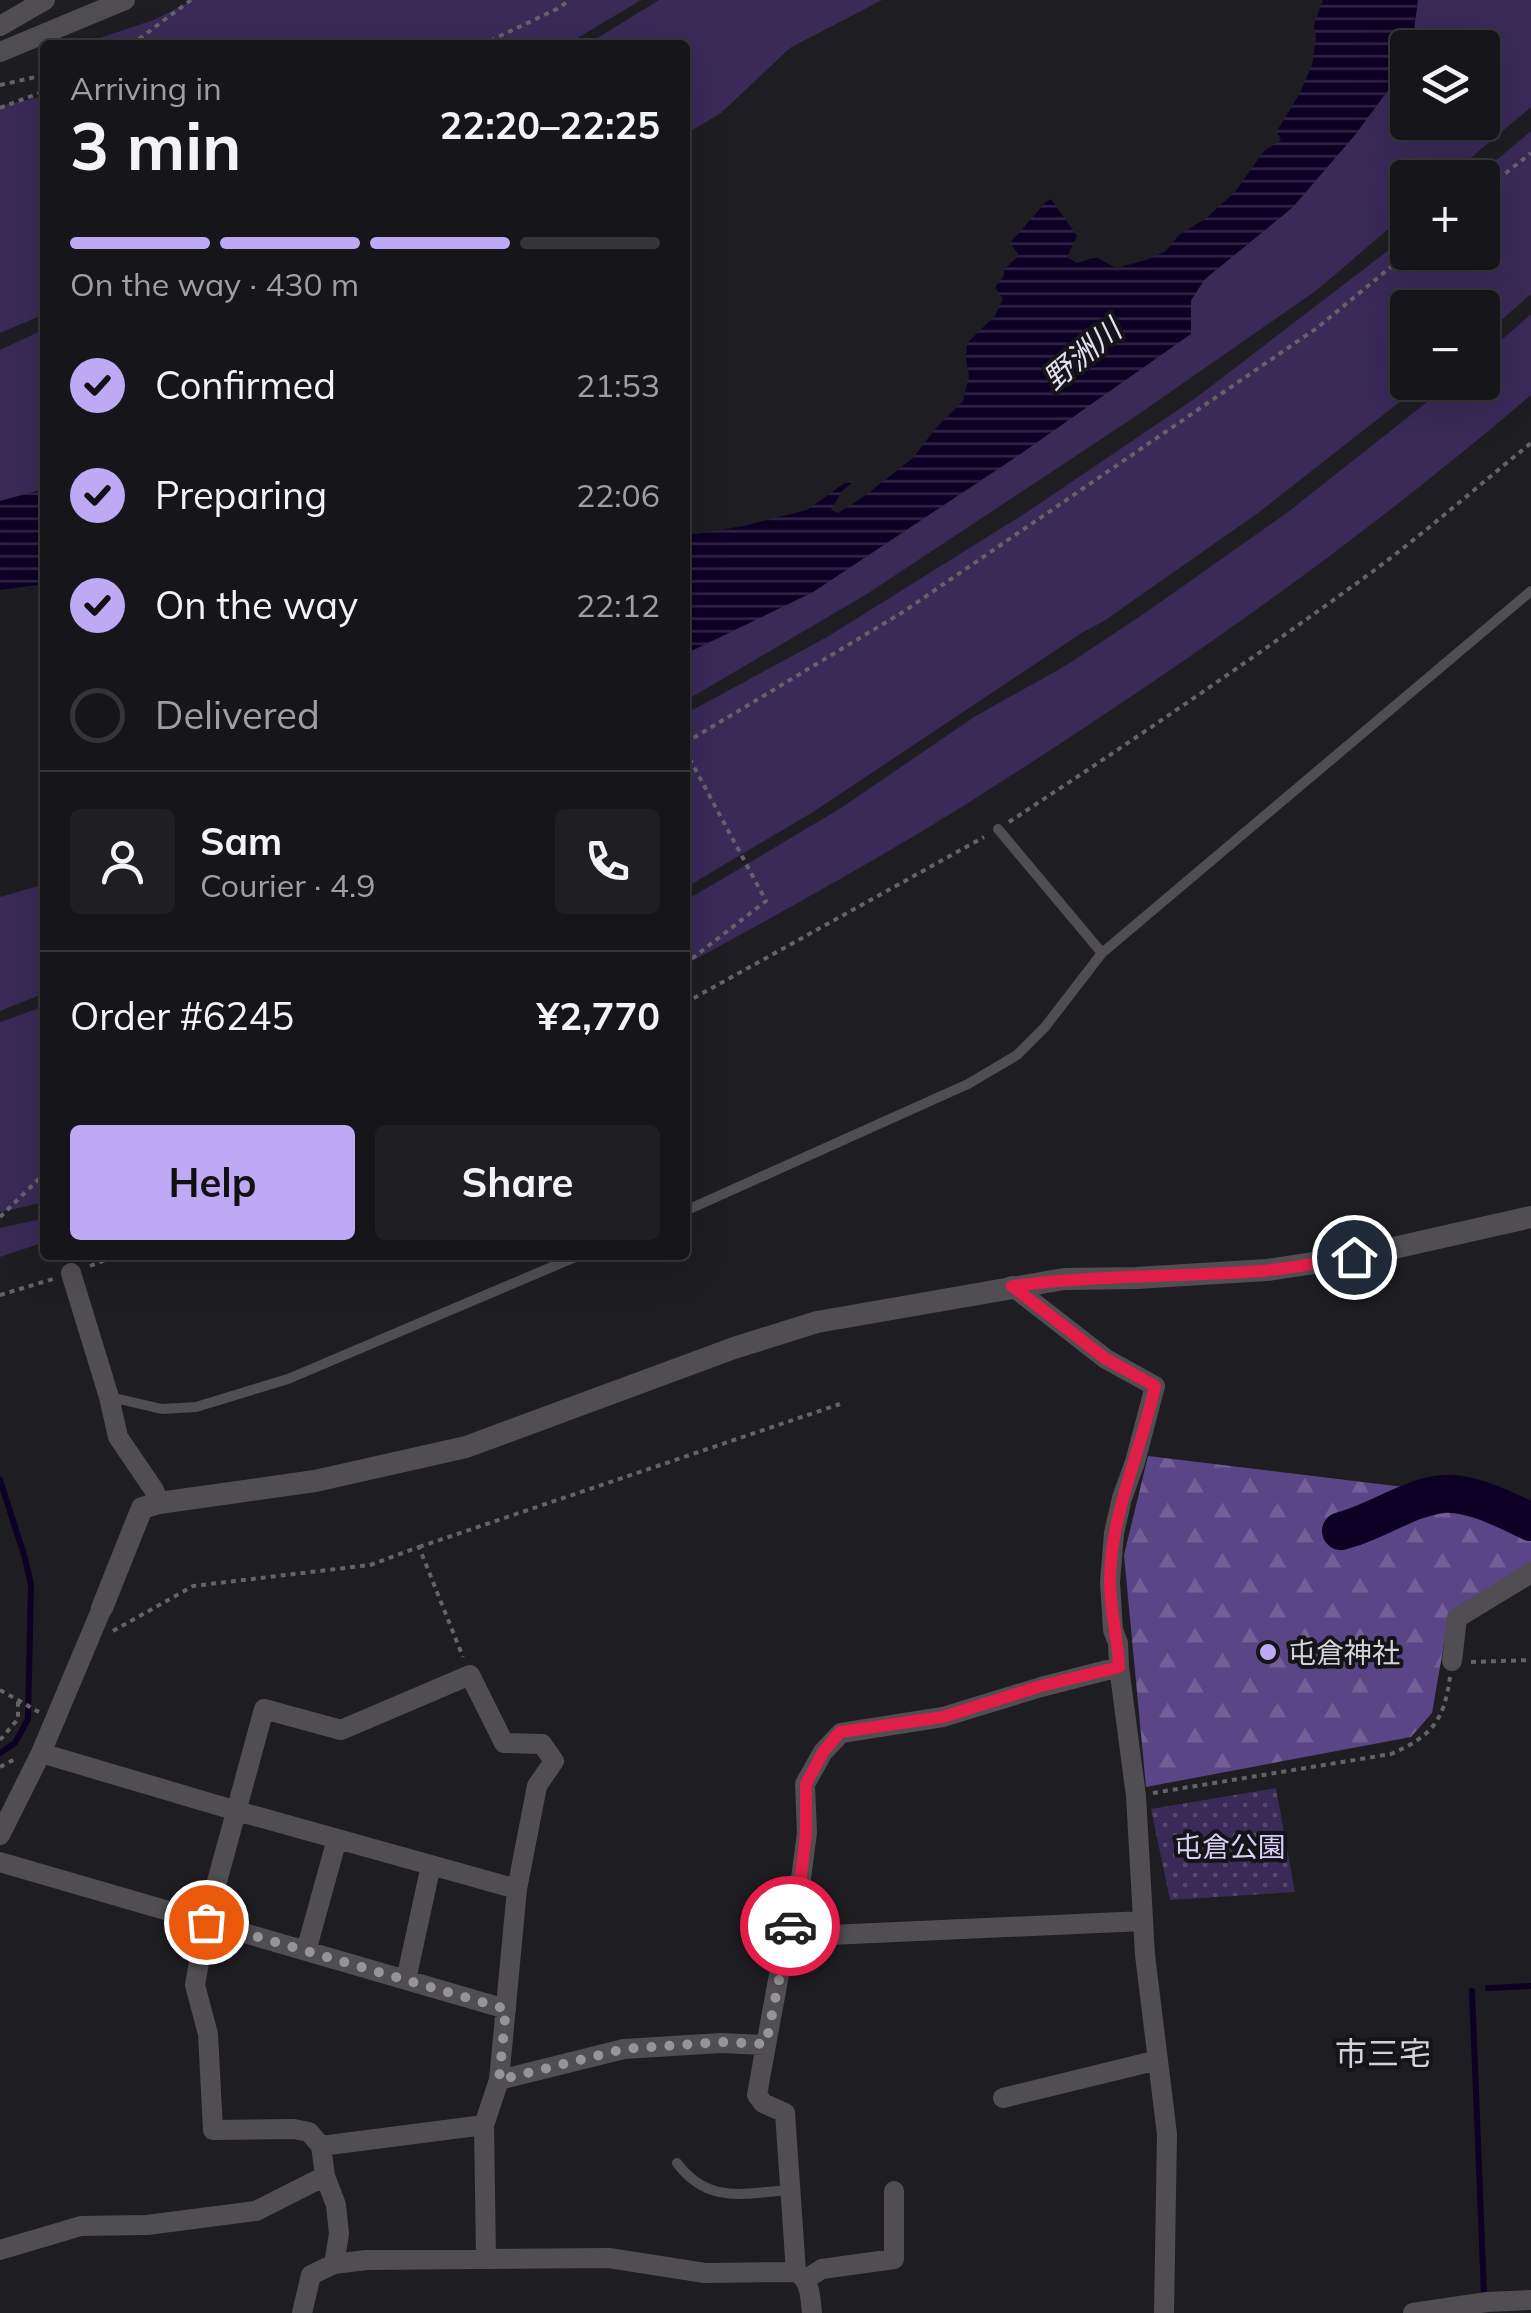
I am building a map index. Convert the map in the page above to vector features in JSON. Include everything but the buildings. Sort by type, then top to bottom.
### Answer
[{"type":"street","points":[[0,26],[44,0]]},
{"type":"street","points":[[0,52],[125,0]]},
{"type":"street","points":[[0,1835],[41,1753],[142,1508],[314,1480],[466,1447],[734,1348],[817,1322],[1064,1279],[1266,1270],[1354,1257],[1531,1217]]},
{"type":"street","points":[[71,1274],[118,1437],[159,1503]]},
{"type":"street","points":[[1012,1286],[1106,1359],[1155,1386],[1136,1462],[1122,1498],[1110,1582],[1136,1796],[1148,1983],[1166,2134],[1164,2313]]},
{"type":"street","points":[[1452,1662],[1457,1618],[1531,1574]]},
{"type":"street","points":[[812,2313],[801,2275],[785,2113],[763,2103],[757,2095],[786,1937],[798,1901],[806,1833],[806,1784],[823,1752],[840,1732],[943,1717],[1041,1686],[1119,1667]]},
{"type":"street","points":[[334,2264],[339,2234],[336,2204],[321,2146],[309,2132],[213,2130],[208,2034],[195,1985],[206,1922],[264,1709],[341,1730],[470,1675],[504,1743],[542,1744],[554,1761],[537,1786],[517,1889],[499,2080],[484,2126],[486,2258]]},
{"type":"street","points":[[41,1753],[517,1889]]},
{"type":"street","points":[[306,1951],[337,1839]]},
{"type":"street","points":[[0,1862],[506,2009]]},
{"type":"street","points":[[406,1980],[431,1865]]},
{"type":"street","points":[[786,1937],[1143,1921]]},
{"type":"street","points":[[499,2080],[624,2049],[721,2042],[766,2044]]},
{"type":"street","points":[[1003,2098],[1158,2060]]},
{"type":"street","points":[[321,2146],[484,2126]]},
{"type":"street","points":[[0,2250],[81,2226],[147,2225],[256,2211],[326,2176]]},
{"type":"street","points":[[302,2313],[310,2275],[334,2264],[366,2260],[609,2258],[706,2273],[801,2275],[894,2260],[894,2191]]},
{"type":"street","points":[[1413,2313],[1531,2300]]},
{"type":"lane","points":[[690,1209],[968,1084],[1018,1055],[1045,1027],[1102,952],[1531,591]]},
{"type":"lane","points":[[998,830],[1102,952]]},
{"type":"lane","points":[[109,1397],[162,1409],[196,1408],[288,1379],[568,1260]]},
{"type":"lane","points":[[677,2163],[702,2188],[722,2194],[791,2190]]},
{"type":"path","points":[[138,40],[190,0]]},
{"type":"path","points":[[492,40],[570,0]]},
{"type":"path","points":[[0,85],[40,76]]},
{"type":"path","points":[[0,108],[40,93]]},
{"type":"path","points":[[1500,177],[1531,152]]},
{"type":"path","points":[[690,740],[903,612],[1317,328],[1390,268]]},
{"type":"path","points":[[690,1001],[998,830],[1373,571],[1531,443]]},
{"type":"path","points":[[690,759],[766,901],[690,960]]},
{"type":"path","points":[[0,1217],[40,1178]]},
{"type":"path","points":[[86,1647],[193,1586],[370,1565],[840,1404]]},
{"type":"path","points":[[419,1547],[470,1675]]},
{"type":"path","points":[[1136,1796],[1392,1754],[1416,1743],[1439,1718],[1446,1703],[1452,1662],[1531,1660]]},
{"type":"path","points":[[0,1690],[36,1711]]},
{"type":"path","points":[[0,1740],[18,1719],[20,1701]]},
{"type":"green space","points":[[193,0],[641,0],[574,40],[94,40],[156,19]]},
{"type":"green space","points":[[659,0],[882,0],[790,48],[720,114],[690,131],[690,40],[594,40]]},
{"type":"green space","points":[[1418,0],[1531,0],[1531,107],[1500,133],[1500,30],[1413,30]]},
{"type":"green space","points":[[1390,64],[1390,140],[1492,140],[1468,160],[1390,160],[1390,228],[1317,290],[1136,416],[867,594],[690,698],[690,652],[813,592],[1013,459],[1190,334],[1191,300],[1205,279],[1293,207]]},
{"type":"green space","points":[[40,97],[40,316],[0,333],[0,106]]},
{"type":"green space","points":[[1531,131],[1531,294],[1500,321],[1500,290],[1390,290],[1390,400],[1402,400],[1258,513],[1104,621],[813,812],[690,885],[690,711],[827,637],[1027,512],[1197,397],[1390,249],[1390,270],[1500,270],[1500,160],[1496,160]]},
{"type":"green space","points":[[1531,314],[1531,395],[1336,551],[1201,649],[956,811],[690,962],[690,898],[841,808],[974,717],[1065,666],[1288,512],[1430,400],[1500,400],[1500,341]]},
{"type":"green space","points":[[40,331],[40,490],[0,501],[0,350]]},
{"type":"green space","points":[[40,885],[40,995],[0,1011],[0,897]]},
{"type":"green space","points":[[40,1008],[40,1203],[0,1212],[0,1022]]},
{"type":"green space","points":[[40,1219],[40,1244],[0,1257],[0,1228]]},
{"type":"green space","points":[[1148,1456],[1529,1502],[1531,1570],[1449,1615],[1432,1713],[1411,1737],[1146,1787],[1124,1555]]},
{"type":"green space","name":"屯倉公園","points":[[1276,1788],[1295,1892],[1170,1900],[1151,1809]]},
{"type":"water","name":"野洲川","points":[[1323,0],[1418,0],[1414,30],[1390,30],[1390,88],[1293,207],[1205,279],[1191,300],[1191,334],[813,592],[690,652],[690,533],[743,526],[807,510],[846,482],[854,481],[842,491],[831,510],[838,513],[913,458],[963,401],[969,376],[967,343],[995,316],[1003,299],[995,287],[1019,255],[1010,243],[1045,203],[1051,199],[1077,236],[1067,257],[1077,263],[1096,257],[1116,268],[1166,251],[1179,235],[1205,219],[1235,192],[1264,151],[1281,140],[1277,131],[1312,65],[1314,25]]},
{"type":"water","points":[[40,490],[40,585],[0,590],[0,501]]},
{"type":"waterway","points":[[0,1480],[31,1585],[28,1719],[15,1743],[0,1753]]},
{"type":"waterway","points":[[1341,1531],[1443,1494],[1476,1499],[1531,1522]]},
{"type":"waterway","points":[[1488,1988],[1531,1986]]},
{"type":"waterway","points":[[1472,1991],[1484,2295]]},
{"type":"way so far","points":[[206,1922],[506,2009],[499,2080],[624,2049],[721,2042],[766,2044],[790,1926]]},
{"type":"place","name":"屯倉神社","points":[[1268,1652]]},
{"type":"district","name":"市三宅","points":[[1383,2053]]},
{"type":"route","points":[[790,1926],[798,1901],[806,1833],[806,1784],[823,1752],[840,1732],[943,1717],[1041,1686],[1119,1667],[1110,1582],[1114,1533],[1155,1386],[1106,1359],[1012,1286],[1064,1279],[1266,1270],[1354,1257]]}]
